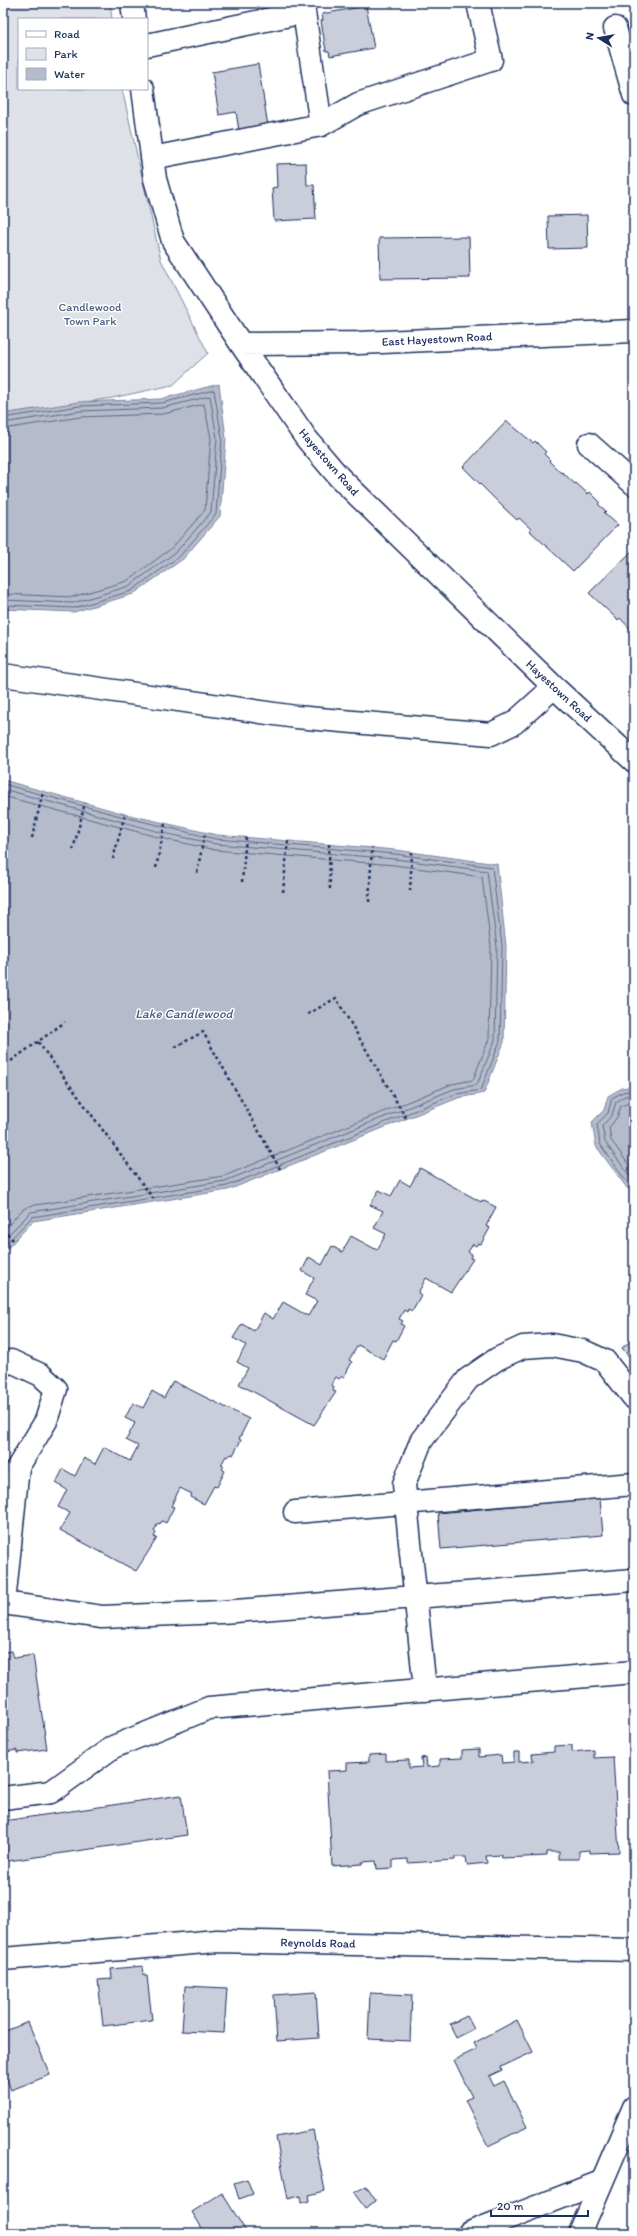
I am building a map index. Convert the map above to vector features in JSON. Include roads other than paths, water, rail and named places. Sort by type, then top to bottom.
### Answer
[{"type":"street","points":[[132,3],[134,18]]},
{"type":"street","points":[[152,158],[321,125],[358,104],[491,60],[478,3]]},
{"type":"street","points":[[148,45],[312,7],[321,125]]},
{"type":"street","points":[[615,28],[634,95]]},
{"type":"street","name":"Hayestown Road","points":[[143,90],[155,179],[174,241],[241,344],[306,438],[339,477],[554,687],[634,761]]},
{"type":"street","name":"East Hayestown Road","points":[[241,344],[359,343],[634,331]]},
{"type":"street","points":[[589,444],[634,484]]},
{"type":"street","points":[[3,675],[296,717],[490,734],[514,723],[554,687]]},
{"type":"street","points":[[425,1690],[404,1484],[421,1441],[468,1379],[496,1359],[523,1347],[552,1345],[584,1350],[605,1361],[634,1398]]},
{"type":"street","points":[[3,1365],[11,1361],[40,1374],[56,1389],[46,1421],[10,1464],[4,1603],[102,1617],[222,1612],[634,1580]]},
{"type":"street","points":[[295,1512],[634,1484]]},
{"type":"street","points":[[3,1798],[51,1792],[113,1747],[209,1708],[634,1672]]},
{"type":"street","name":"Reynolds Road","points":[[3,1959],[217,1941],[634,1950]]},
{"type":"street","points":[[580,2233],[634,2107]]},
{"type":"street","points":[[469,2233],[601,2182]]},
{"type":"water","points":[[219,384],[226,438],[220,516],[183,559],[133,594],[74,612],[3,609],[3,414],[79,402],[161,399]]},
{"type":"water","name":"Lake Candlewood","points":[[3,780],[125,814],[217,835],[396,850],[497,864],[506,946],[504,1042],[484,1093],[458,1098],[228,1190],[33,1221],[3,1253]]},
{"type":"water","points":[[634,1086],[634,1192],[627,1188],[596,1146],[592,1122],[604,1110],[608,1096],[622,1088]]},
{"type":"park label","name":"Candlewood Town Park","points":[[90,314]]}]
